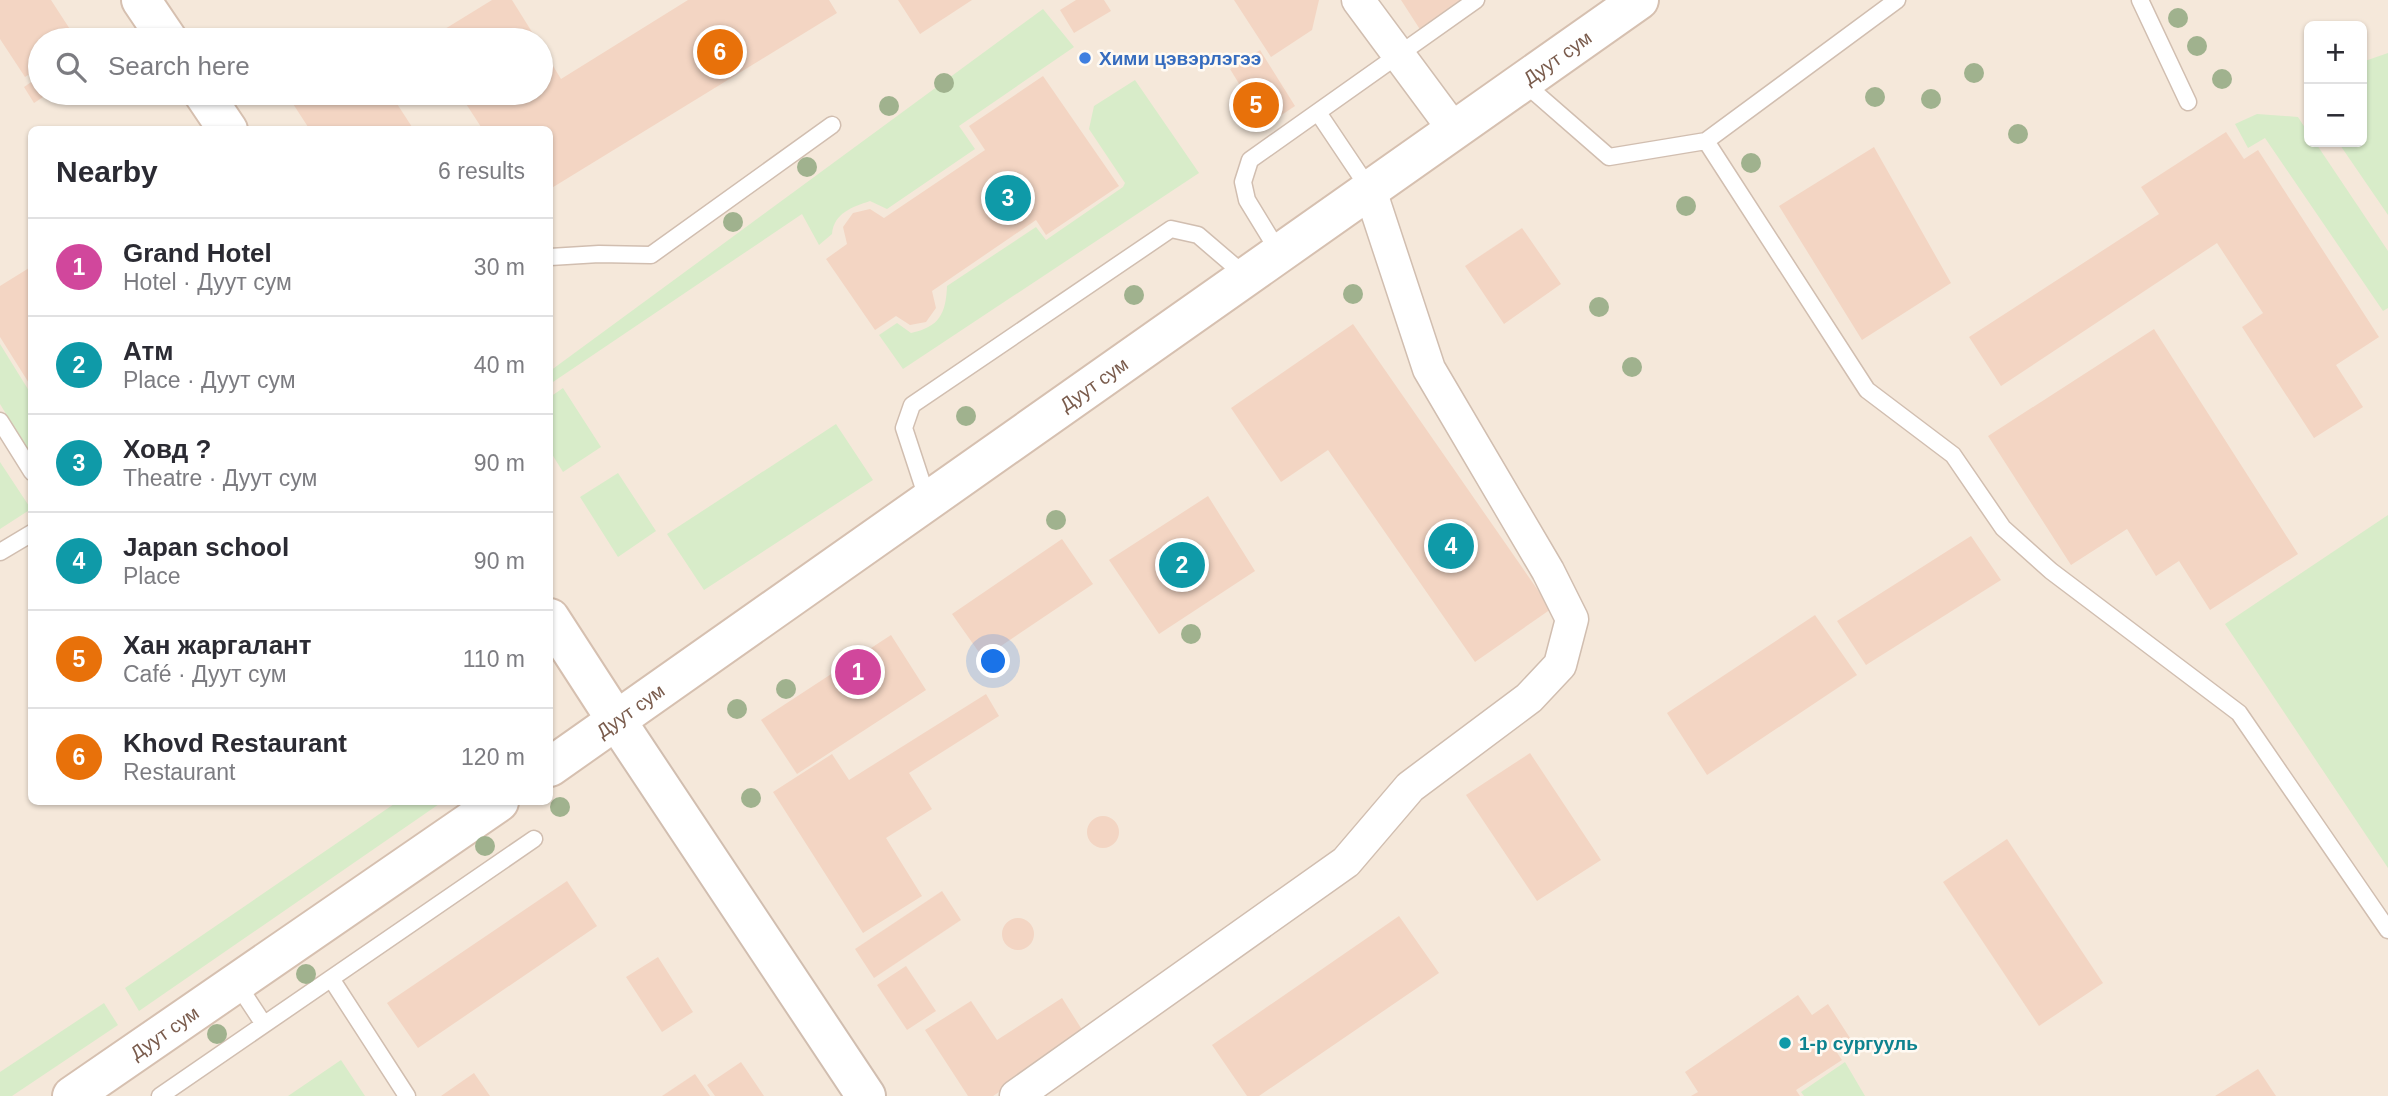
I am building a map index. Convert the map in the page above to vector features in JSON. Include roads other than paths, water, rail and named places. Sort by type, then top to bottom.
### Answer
[{"type":"main road","points":[[141,0],[160,28]]},
{"type":"main road","name":"Дуут сум","points":[[553,764],[1639,0]]},
{"type":"main road","points":[[211,105],[225,126]]},
{"type":"main road","points":[[553,623],[866,1096]]},
{"type":"main road","name":"Дуут сум","points":[[72,1096],[495,805]]},
{"type":"street","points":[[1358,0],[1455,131]]},
{"type":"street","points":[[1016,1096],[1346,862],[1410,787],[1529,698],[1560,665],[1572,619],[1548,571],[1429,369],[1370,190]]},
{"type":"lane","points":[[1280,254],[1247,200],[1243,182],[1250,160],[1319,114],[1398,53],[1476,0]]},
{"type":"lane","points":[[1523,82],[1609,157],[1706,141],[1897,0]]},
{"type":"lane","points":[[2140,0],[2188,102]]},
{"type":"lane","points":[[1319,114],[1370,190]]},
{"type":"lane","points":[[553,257],[651,255],[832,125]]},
{"type":"lane","points":[[1706,141],[1867,390],[1953,455],[2003,528],[2051,571],[2239,713],[2388,930]]},
{"type":"lane","points":[[928,501],[904,428],[912,405],[1171,229],[1198,234],[1247,277]]},
{"type":"lane","points":[[0,421],[28,466]]},
{"type":"lane","points":[[0,552],[28,535]]},
{"type":"lane","points":[[160,1096],[534,839]]},
{"type":"lane","points":[[332,980],[407,1096]]},
{"type":"lane","points":[[236,982],[264,1023]]},
{"type":"place","name":"Khovd Restaurant","points":[[720,52]]},
{"type":"place","name":"Хими цэвэрлэгээ","points":[[1085,58]]},
{"type":"place","name":"Хан жаргалант","points":[[1256,105]]},
{"type":"place","name":"Ховд ?","points":[[1008,198]]},
{"type":"place","name":"Japan school","points":[[1451,546]]},
{"type":"place","name":"Атм","points":[[1182,565]]},
{"type":"place","name":"Grand Hotel","points":[[858,672]]},
{"type":"place","name":"1-р сургууль","points":[[1785,1043]]}]
